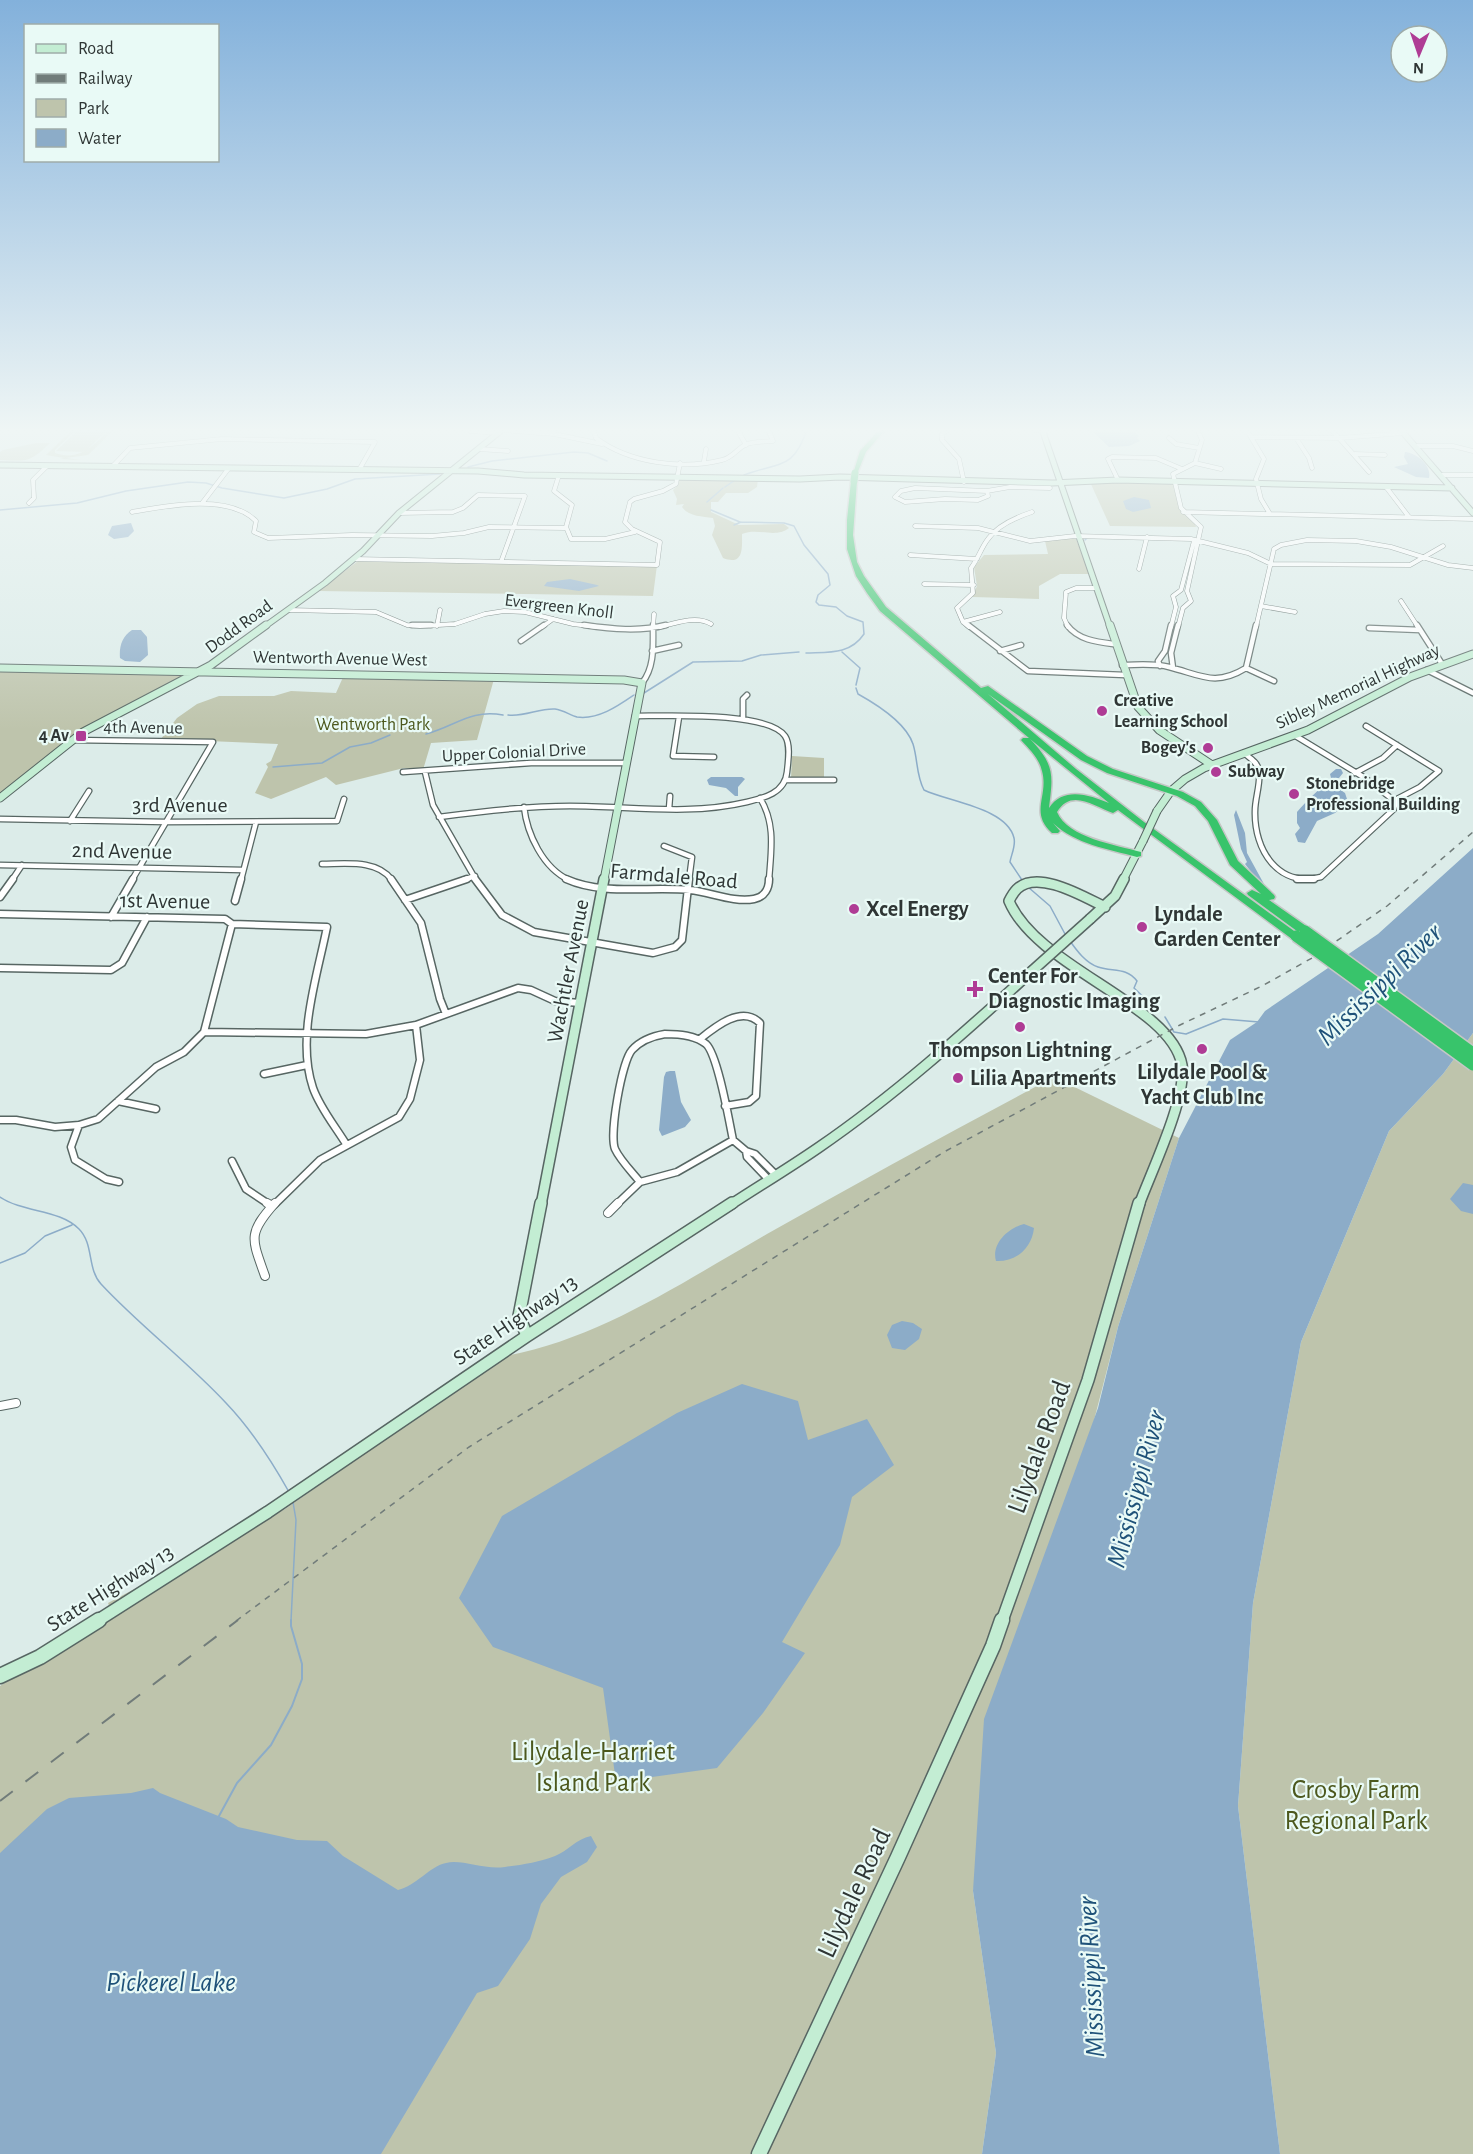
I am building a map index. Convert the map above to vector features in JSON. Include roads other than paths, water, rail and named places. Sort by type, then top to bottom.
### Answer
[{"type":"highway","points":[[856,530],[856,544],[861,567],[869,583],[894,612],[1125,812],[1473,1053]]},
{"type":"highway","points":[[978,687],[1084,758],[1123,776],[1171,791],[1191,800],[1205,810],[1234,863],[1254,884],[1296,919],[1297,932]]},
{"type":"highway","points":[[978,687],[1040,756],[1048,778],[1043,812],[1050,828],[1071,839],[1136,856]]},
{"type":"highway","points":[[978,687],[1131,808],[1473,1065]]},
{"type":"highway","points":[[1136,856],[1065,830],[1055,822],[1052,812],[1054,808],[1061,801],[1072,797],[1087,798],[1106,805],[1264,917],[1297,932]]},
{"type":"street","points":[[254,530],[254,532],[268,538],[443,536],[476,530]]},
{"type":"street","name":"Dodd Road","points":[[0,798],[72,740],[97,723],[200,672],[288,610],[354,559],[383,530]]},
{"type":"street","points":[[501,562],[513,530]]},
{"type":"street","points":[[566,530],[571,539],[605,539],[635,532]]},
{"type":"street","points":[[354,559],[657,565],[661,546],[658,540],[633,530]]},
{"type":"street","points":[[979,530],[1030,541],[1078,536],[1198,540],[1248,553],[1271,564],[1410,565],[1443,546]]},
{"type":"street","points":[[1000,530],[983,544],[971,568],[973,592],[957,608],[963,622],[1028,671],[1125,675]]},
{"type":"street","points":[[1076,530],[1114,644],[1138,707],[1166,735],[1212,765]]},
{"type":"street","points":[[1173,668],[1171,653],[1183,608],[1191,602],[1187,591],[1200,530]]},
{"type":"street","points":[[1139,568],[1148,537]]},
{"type":"street","points":[[1160,666],[1158,661],[1166,651],[1176,607],[1173,596],[1181,590],[1194,541],[1198,540]]},
{"type":"street","points":[[1122,664],[1173,668],[1189,675],[1213,679],[1234,676],[1246,668],[1276,546],[1298,540],[1378,544],[1448,566],[1473,568]]},
{"type":"street","points":[[910,555],[977,559]]},
{"type":"street","points":[[924,584],[974,585]]},
{"type":"street","points":[[1096,588],[1076,588],[1066,592],[1065,621],[1069,627],[1090,642],[1114,644]]},
{"type":"street","points":[[1401,601],[1442,664]]},
{"type":"street","points":[[1261,606],[1294,612]]},
{"type":"street","name":"Evergreen Knoll","points":[[288,610],[376,612],[407,625],[437,626],[504,611],[525,612],[596,627],[652,629],[675,621],[706,621],[711,624]]},
{"type":"street","points":[[437,626],[440,610]]},
{"type":"street","points":[[963,622],[1000,612]]},
{"type":"street","name":"Wachtler Avenue","points":[[527,1336],[519,1316],[635,716],[642,683],[648,675],[654,614]]},
{"type":"street","points":[[521,640],[553,619]]},
{"type":"street","points":[[1369,628],[1420,630]]},
{"type":"street","points":[[652,651],[679,645]]},
{"type":"street","points":[[1000,651],[1021,645]]},
{"type":"street","name":"Sibley Memorial Highway","points":[[1136,856],[1157,811],[1171,791],[1185,779],[1212,765],[1332,719],[1376,693],[1442,664],[1473,654]]},
{"type":"street","name":"Wentworth Avenue West","points":[[0,668],[624,680],[642,683]]},
{"type":"street","points":[[1246,668],[1274,681]]},
{"type":"street","points":[[1428,670],[1473,693]]},
{"type":"street","points":[[743,719],[743,699],[747,695]]},
{"type":"street","points":[[440,817],[524,807],[713,809],[760,798],[780,790],[787,780],[788,746],[785,736],[775,727],[760,721],[743,719],[635,716]]},
{"type":"street","points":[[679,717],[673,756],[714,757]]},
{"type":"street","points":[[1366,726],[1437,768],[1440,772],[1406,797],[1395,800]]},
{"type":"street","points":[[1294,735],[1355,772],[1395,800]]},
{"type":"street","name":"4th Avenue","points":[[72,740],[213,742],[166,822]]},
{"type":"street","points":[[1355,772],[1383,758],[1397,745]]},
{"type":"street","points":[[1244,753],[1259,769],[1255,807],[1261,850],[1275,869],[1294,878],[1310,879],[1323,875],[1394,809],[1395,800]]},
{"type":"street","name":"Upper Colonial Drive","points":[[403,772],[531,763],[626,763]]},
{"type":"street","points":[[425,772],[429,796],[493,906],[516,924],[549,937],[592,942],[630,951],[663,952],[675,949],[682,940],[692,857],[664,846]]},
{"type":"street","points":[[787,780],[834,780]]},
{"type":"street","points":[[70,821],[89,791]]},
{"type":"street","points":[[669,809],[670,796]]},
{"type":"street","name":"Farmdale Road","points":[[524,807],[528,831],[554,871],[574,883],[688,890],[743,899],[763,896],[769,887],[772,822],[767,807],[760,798]]},
{"type":"street","name":"3rd Avenue","points":[[0,819],[166,822],[337,821],[344,799]]},
{"type":"street","points":[[111,916],[166,822]]},
{"type":"street","points":[[235,901],[256,822]]},
{"type":"street","name":"State Highway 13","points":[[0,1676],[40,1657],[216,1546],[527,1336],[773,1178],[861,1118],[899,1088],[1105,907],[1123,883],[1136,856]]},
{"type":"street","points":[[322,864],[369,865],[382,869],[421,923],[440,999],[446,1014]]},
{"type":"street","name":"2nd Avenue","points":[[0,865],[243,870]]},
{"type":"street","points":[[0,897],[22,865]]},
{"type":"street","points":[[405,900],[475,876]]},
{"type":"street","name":"Lilydale Road","points":[[759,2154],[898,1857],[993,1646],[1088,1380],[1139,1204],[1178,1103],[1182,1066],[1174,1045],[1134,1008],[1043,945],[1012,909],[1009,901],[1015,888],[1023,884],[1044,882],[1105,907]]},
{"type":"street","name":"1st Avenue","points":[[0,914],[225,919],[232,924],[327,927],[308,1034]]},
{"type":"street","points":[[0,968],[111,970],[122,963],[147,917]]},
{"type":"street","points":[[0,1120],[16,1120],[55,1127],[79,1125],[98,1119],[156,1067],[184,1052],[204,1032],[232,924]]},
{"type":"street","points":[[204,1032],[366,1034],[416,1025],[518,988],[531,990],[555,1001],[580,1003]]},
{"type":"street","points":[[700,1040],[707,1033],[739,1016],[750,1016],[760,1023],[756,1096],[748,1102],[725,1106]]},
{"type":"street","points":[[265,1276],[253,1241],[259,1221],[320,1160],[346,1144],[378,1131],[399,1117],[410,1099],[420,1060],[416,1025]]},
{"type":"street","points":[[308,1034],[307,1065],[316,1094],[346,1144]]},
{"type":"street","points":[[640,1182],[615,1149],[613,1137],[623,1067],[637,1045],[665,1035],[689,1035],[709,1046],[713,1053],[733,1140],[746,1151],[747,1157],[773,1178]]},
{"type":"street","points":[[264,1074],[307,1065]]},
{"type":"street","points":[[118,1101],[156,1109]]},
{"type":"street","points":[[79,1125],[71,1147],[75,1161],[106,1179],[119,1182]]},
{"type":"street","points":[[608,1213],[640,1182],[655,1180],[679,1171],[733,1140]]},
{"type":"street","points":[[232,1161],[242,1186],[247,1192],[272,1206]]},
{"type":"street","points":[[0,1406],[16,1403]]},
{"type":"water","points":[[110,530],[134,531],[128,537],[114,539],[108,535]]},
{"type":"water","points":[[570,579],[599,586],[579,591],[544,586],[547,582]]},
{"type":"water","points":[[132,630],[141,630],[147,637],[148,655],[140,662],[125,661],[120,658],[122,642]]},
{"type":"water","points":[[1336,769],[1341,769],[1343,773],[1339,778],[1334,779],[1332,784],[1345,793],[1348,802],[1335,813],[1317,821],[1305,843],[1298,842],[1295,834],[1300,828],[1297,823],[1297,812],[1331,778],[1330,774]]},
{"type":"water","points":[[711,777],[742,777],[745,779],[738,787],[738,796],[735,796],[726,788],[709,785],[707,780]]},
{"type":"water","points":[[1236,810],[1245,833],[1247,853],[1264,884],[1259,882],[1245,864],[1247,862],[1241,849],[1234,815]]},
{"type":"water","name":"Mississippi River","points":[[1473,848],[1473,1033],[1443,1074],[1389,1131],[1301,1342],[1253,1603],[1238,1806],[1280,2154],[982,2154],[996,2053],[973,1891],[984,1719],[1098,1408],[1118,1327],[1179,1138],[1230,1040],[1257,1022],[1265,1011],[1378,934]]},
{"type":"water","points":[[675,1071],[681,1102],[691,1120],[685,1127],[662,1136],[659,1130],[664,1077],[666,1072]]},
{"type":"water","points":[[1463,1183],[1473,1185],[1473,1214],[1461,1211],[1450,1199]]},
{"type":"water","points":[[1024,1224],[1034,1228],[1030,1242],[1016,1256],[996,1261],[998,1243],[1012,1229]]},
{"type":"water","points":[[902,1321],[913,1323],[922,1329],[919,1339],[905,1350],[892,1348],[887,1335],[892,1325]]},
{"type":"water","points":[[742,1384],[798,1401],[808,1440],[867,1419],[894,1465],[852,1497],[840,1545],[782,1642],[805,1653],[763,1713],[717,1768],[616,1782],[603,1688],[493,1647],[459,1598],[502,1516],[677,1413]]},
{"type":"water","name":"Pickerel Lake","points":[[153,1788],[160,1793],[226,1819],[238,1827],[297,1840],[327,1841],[343,1856],[398,1890],[411,1885],[434,1868],[446,1863],[459,1862],[497,1868],[524,1864],[555,1856],[591,1836],[597,1847],[587,1862],[561,1877],[541,1904],[530,1939],[498,1986],[477,1993],[381,2154],[0,2154],[0,1853],[47,1809],[69,1798],[131,1793]]},
{"type":"waterway","points":[[796,530],[804,545],[828,574],[830,585],[818,595],[816,602],[819,605],[836,607],[847,616],[863,622],[864,634],[852,646],[845,649],[806,653]]},
{"type":"waterway","points":[[644,693],[693,662],[742,661],[761,655],[799,652]]},
{"type":"waterway","points":[[842,652],[860,668],[856,685]]},
{"type":"waterway","points":[[856,688],[858,694],[890,715],[909,736],[924,790],[976,807],[989,813],[1009,828],[1014,838],[1010,862],[1022,880]]},
{"type":"waterway","points":[[508,715],[555,709],[577,717],[593,716],[621,704],[634,695]]},
{"type":"waterway","points":[[426,734],[472,716],[503,715]]},
{"type":"waterway","points":[[273,767],[322,763],[350,747],[371,743],[390,735]]},
{"type":"waterway","points":[[1028,887],[1050,906],[1065,934]]},
{"type":"waterway","points":[[1070,941],[1090,963],[1124,972],[1133,977],[1137,981],[1134,988],[1155,1008]]},
{"type":"waterway","points":[[1165,1017],[1174,1032],[1186,1034],[1223,1019],[1259,1022]]},
{"type":"waterway","points":[[0,1197],[20,1206],[62,1218],[79,1229],[87,1242],[94,1271],[101,1284],[235,1413],[260,1446],[289,1492]]},
{"type":"waterway","points":[[0,1263],[25,1253],[45,1236],[72,1225]]},
{"type":"waterway","points":[[291,1621],[296,1520],[293,1502]]},
{"type":"waterway","points":[[219,1816],[237,1783],[271,1745],[292,1706],[302,1679],[302,1664],[291,1621]]},
{"type":"railway","points":[[236,1621],[469,1447],[944,1152],[1180,1025],[1262,986],[1312,958],[1387,906],[1473,832]]},
{"type":"railway","points":[[0,1801],[238,1620]]},
{"type":"place","name":"Creative Learning School","points":[[1102,711]]},
{"type":"place","name":"4 Av","points":[[81,736]]},
{"type":"place","name":"Bogey's","points":[[1208,748]]},
{"type":"place","name":"Subway","points":[[1216,772]]},
{"type":"place","name":"Stonebridge Professional Building","points":[[1294,794]]},
{"type":"place","name":"Xcel Energy","points":[[854,909]]},
{"type":"place","name":"Lyndale Garden Center","points":[[1142,927]]},
{"type":"place","name":"Center For Diagnostic Imaging","points":[[975,989]]},
{"type":"place","name":"Thompson Lightning","points":[[1020,1027]]},
{"type":"place","name":"Lilydale Pool & Yacht Club Inc","points":[[1202,1049]]},
{"type":"place","name":"Lilia Apartments","points":[[958,1078]]},
{"type":"park label","name":"Wentworth Park","points":[[373,725]]},
{"type":"park label","name":"Lilydale-Harriet Island Park","points":[[593,1766]]},
{"type":"park label","name":"Crosby Farm Regional Park","points":[[1356,1804]]}]
